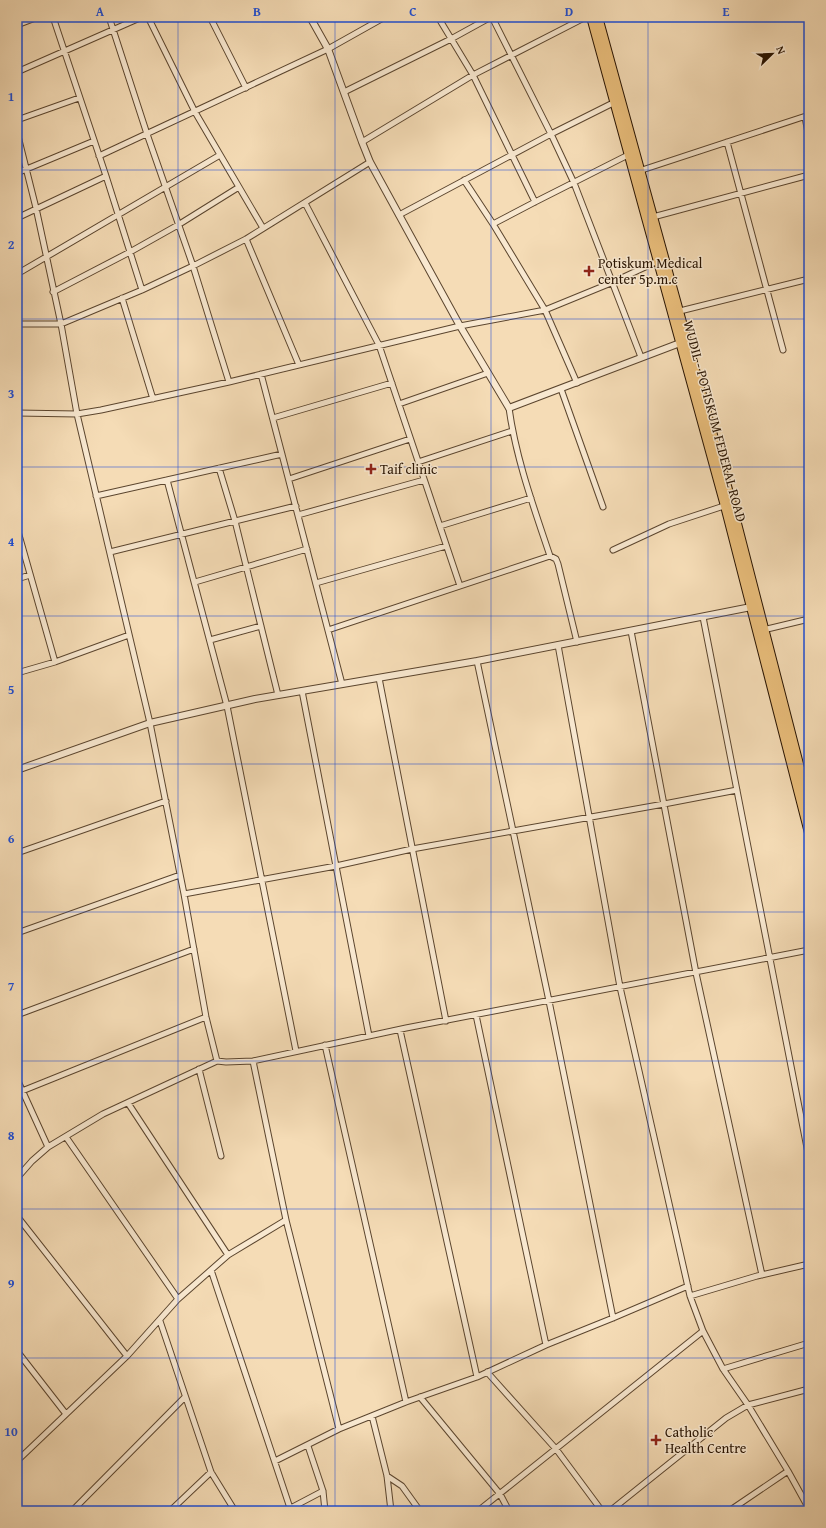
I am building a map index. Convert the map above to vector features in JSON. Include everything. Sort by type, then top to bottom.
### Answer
[{"type":"main road","name":"WUDIL - POTISKUM FEDERAL ROAD","points":[[591,17],[628,155],[638,172],[653,217],[680,311],[807,817],[809,833]]},
{"type":"main road","name":"WUDIL - POTISKUM FEDERAL ROAD","points":[[598,17],[638,172],[658,261],[680,343],[729,505],[751,607],[761,631],[809,803]]},
{"type":"street","points":[[17,25],[38,17]]},
{"type":"street","points":[[53,17],[142,290]]},
{"type":"street","points":[[109,17],[147,134],[193,266],[228,382]]},
{"type":"street","points":[[17,72],[142,17]]},
{"type":"street","points":[[148,17],[195,112],[262,228]]},
{"type":"street","points":[[210,17],[246,88]]},
{"type":"street","points":[[310,17],[328,49],[370,162],[460,326],[509,408],[512,431],[531,498],[550,556]]},
{"type":"street","points":[[99,156],[328,49],[385,17]]},
{"type":"street","points":[[438,17],[473,75],[535,202]]},
{"type":"street","points":[[344,92],[451,39],[491,17],[551,134],[574,183],[611,283],[641,357]]},
{"type":"street","points":[[362,142],[473,75],[586,17]]},
{"type":"street","points":[[17,120],[80,98]]},
{"type":"street","points":[[399,215],[551,134],[615,102]]},
{"type":"street","points":[[638,172],[807,116],[809,138]]},
{"type":"street","points":[[17,132],[36,208],[61,324],[77,414],[150,723],[184,894],[206,1017],[217,1061]]},
{"type":"street","points":[[17,173],[94,141]]},
{"type":"street","points":[[727,142],[783,350]]},
{"type":"street","points":[[17,274],[220,155]]},
{"type":"street","points":[[493,224],[628,155]]},
{"type":"street","points":[[17,324],[61,324],[142,290],[246,239],[370,162]]},
{"type":"street","points":[[653,217],[809,175]]},
{"type":"street","points":[[17,218],[106,176]]},
{"type":"street","points":[[464,180],[493,224],[545,310],[577,383]]},
{"type":"street","points":[[54,292],[178,225],[239,187]]},
{"type":"street","points":[[305,203],[379,345],[460,586]]},
{"type":"street","points":[[246,239],[299,365]]},
{"type":"street","points":[[17,413],[77,414],[228,382],[460,326],[545,310],[611,283],[658,261]]},
{"type":"street","points":[[680,311],[809,279]]},
{"type":"street","points":[[122,298],[153,399]]},
{"type":"street","points":[[509,408],[680,343]]},
{"type":"street","points":[[399,404],[488,373]]},
{"type":"street","points":[[261,374],[342,684]]},
{"type":"street","points":[[273,418],[392,383]]},
{"type":"street","points":[[561,389],[603,507]]},
{"type":"street","points":[[418,462],[512,431]]},
{"type":"street","points":[[288,479],[410,439]]},
{"type":"street","points":[[96,496],[282,454]]},
{"type":"street","points":[[219,468],[235,521],[278,695]]},
{"type":"street","points":[[167,480],[227,706],[296,1052]]},
{"type":"street","points":[[298,515],[424,480]]},
{"type":"street","points":[[440,526],[531,498]]},
{"type":"street","points":[[613,550],[669,524],[729,505]]},
{"type":"street","points":[[110,552],[296,506]]},
{"type":"street","points":[[17,528],[55,662]]},
{"type":"street","points":[[316,583],[446,546]]},
{"type":"street","points":[[195,582],[307,549]]},
{"type":"street","points":[[328,630],[550,556],[556,559],[558,564],[576,642]]},
{"type":"street","points":[[17,579],[30,575]]},
{"type":"street","points":[[17,770],[150,723],[278,695],[477,661],[751,607]]},
{"type":"street","points":[[703,617],[809,1158]]},
{"type":"street","points":[[761,631],[809,619]]},
{"type":"street","points":[[210,640],[261,626]]},
{"type":"street","points":[[630,631],[696,973],[762,1275]]},
{"type":"street","points":[[17,673],[55,662],[129,635]]},
{"type":"street","points":[[558,645],[620,987],[690,1296],[703,1331],[723,1369],[748,1405],[809,1509]]},
{"type":"street","points":[[477,661],[549,1001],[613,1318]]},
{"type":"street","points":[[379,678],[446,1021]]},
{"type":"street","points":[[302,691],[369,1036]]},
{"type":"street","points":[[184,894],[336,866],[412,849],[590,818],[737,790]]},
{"type":"street","points":[[17,853],[166,801]]},
{"type":"street","points":[[17,933],[180,875]]},
{"type":"street","points":[[17,1015],[194,949]]},
{"type":"street","points":[[17,1178],[32,1161],[48,1147],[103,1114],[217,1061],[253,1061],[369,1036],[809,950]]},
{"type":"street","points":[[476,1015],[546,1344]]},
{"type":"street","points":[[22,1090],[206,1017]]},
{"type":"street","points":[[400,1030],[477,1377]]},
{"type":"street","points":[[325,1045],[406,1402]]},
{"type":"street","points":[[253,1061],[286,1220],[339,1429]]},
{"type":"street","points":[[200,1069],[221,1156]]},
{"type":"street","points":[[17,1079],[48,1147]]},
{"type":"street","points":[[128,1103],[228,1255]]},
{"type":"street","points":[[66,1137],[178,1299]]},
{"type":"street","points":[[17,1216],[127,1356]]},
{"type":"street","points":[[17,1461],[127,1356],[160,1321],[178,1299],[228,1255],[286,1220]]},
{"type":"street","points":[[690,1296],[762,1275],[809,1264]]},
{"type":"street","points":[[211,1270],[290,1508]]},
{"type":"street","points":[[275,1461],[308,1446],[339,1429],[406,1402],[477,1377],[546,1344],[613,1318],[688,1286]]},
{"type":"street","points":[[160,1321],[184,1398],[211,1472],[235,1511]]},
{"type":"street","points":[[478,1511],[703,1331]]},
{"type":"street","points":[[723,1369],[809,1343]]},
{"type":"street","points":[[17,1350],[66,1414]]},
{"type":"street","points":[[487,1372],[556,1449],[602,1511]]},
{"type":"street","points":[[610,1511],[726,1418],[748,1405],[809,1389]]},
{"type":"street","points":[[420,1397],[500,1494],[509,1511]]},
{"type":"street","points":[[72,1511],[184,1398]]},
{"type":"street","points":[[372,1416],[387,1476],[390,1511]]},
{"type":"street","points":[[308,1446],[323,1492],[325,1511]]},
{"type":"street","points":[[729,1511],[788,1471]]},
{"type":"street","points":[[170,1511],[211,1472]]},
{"type":"street","points":[[387,1476],[402,1486],[420,1511]]},
{"type":"street","points":[[285,1511],[323,1492]]},
{"type":"place","name":"Potiskum Medical center 5p.m.c","points":[[589,271]]},
{"type":"place","name":"Taif clinic","points":[[371,469]]},
{"type":"place","name":"Catholic Health Centre","points":[[656,1440]]}]
